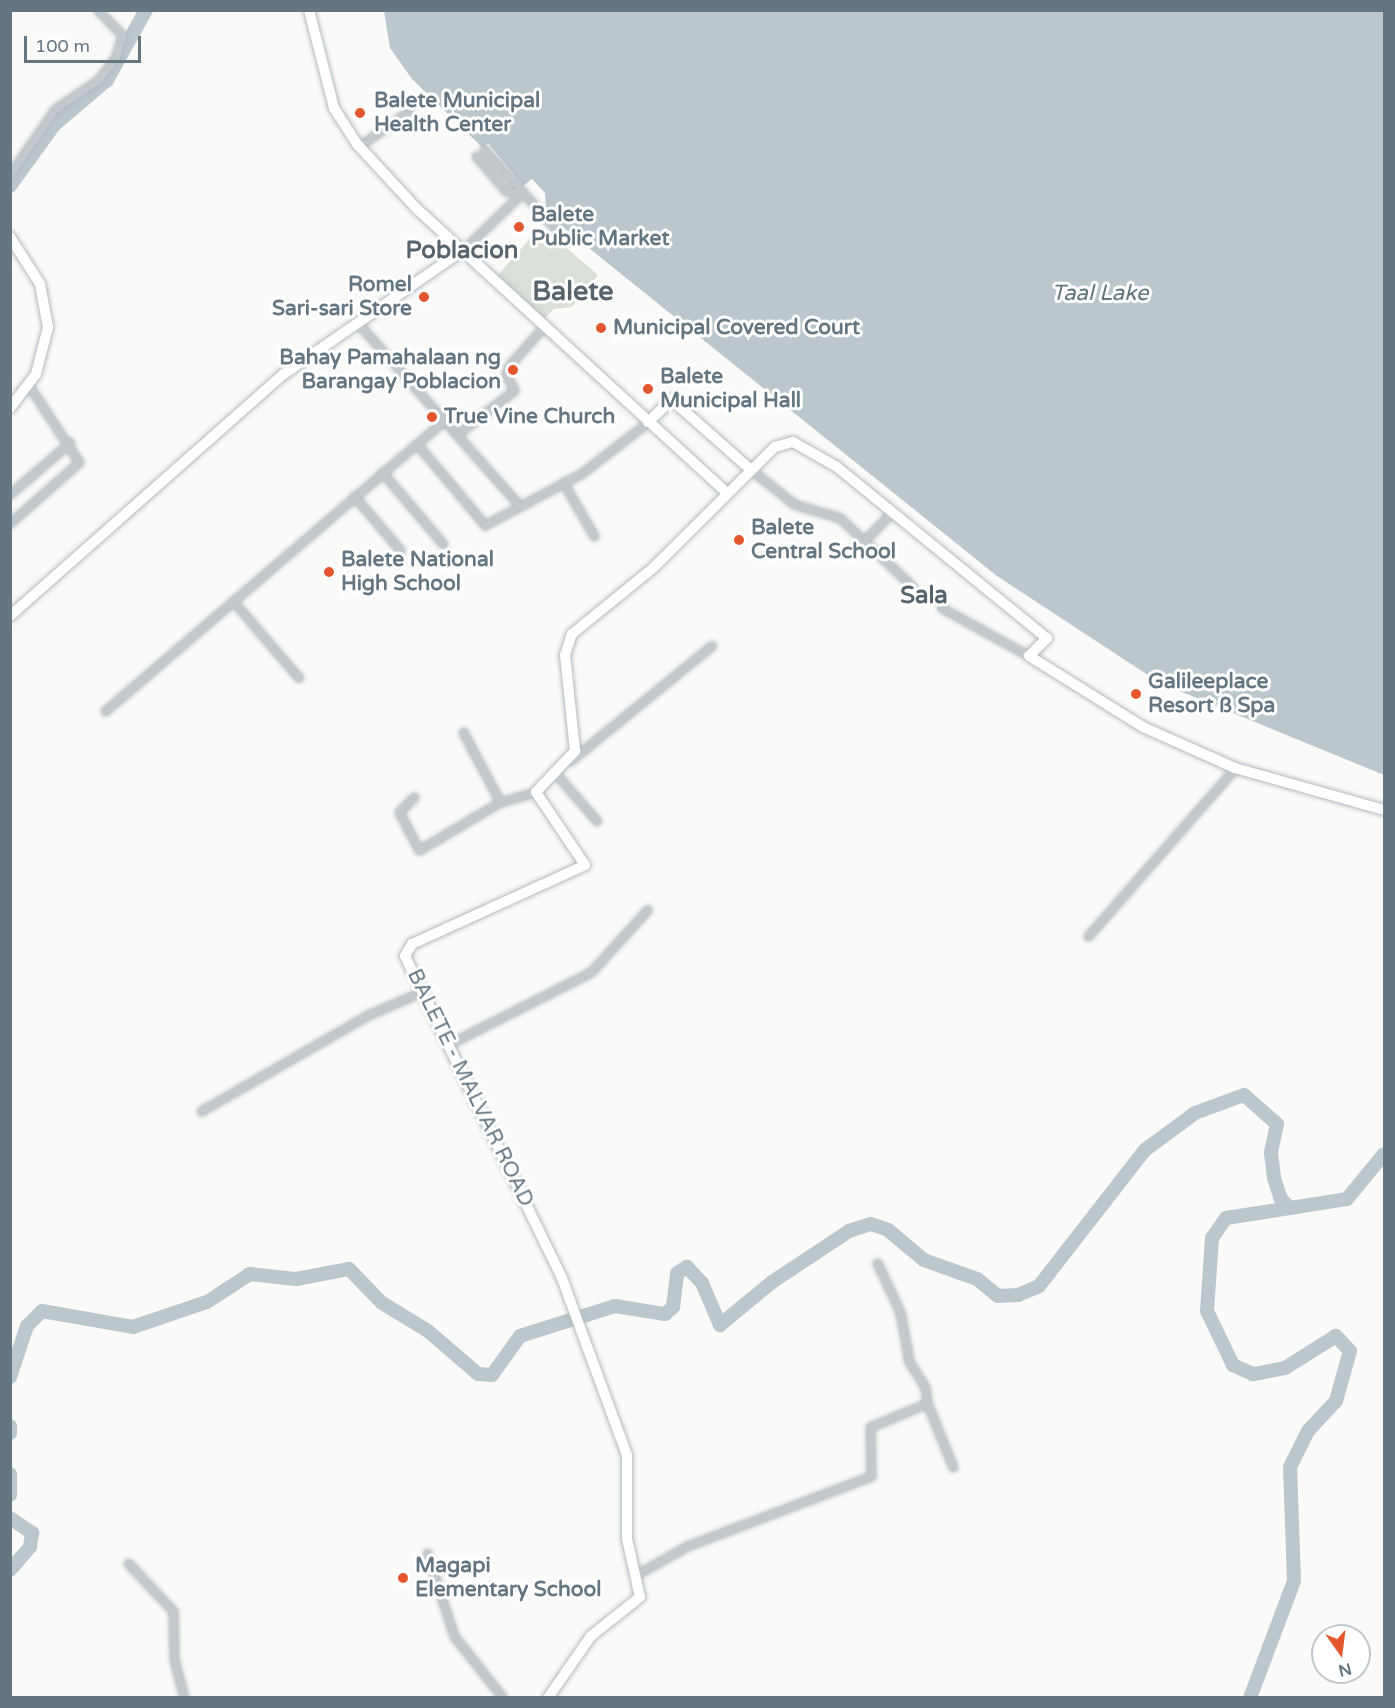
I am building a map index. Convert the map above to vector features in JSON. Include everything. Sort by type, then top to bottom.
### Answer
[{"type":"main road","points":[[309,10],[333,108],[360,146],[464,250],[727,493]]},
{"type":"main road","points":[[10,237],[38,278],[48,315],[44,354],[29,386],[10,408]]},
{"type":"main road","points":[[10,616],[284,374],[464,250]]},
{"type":"main road","points":[[648,422],[672,400],[750,469]]},
{"type":"main road","points":[[536,792],[569,762],[575,730],[565,655],[572,633],[653,568],[750,469],[775,447],[793,442],[837,467],[1047,638],[1029,656],[1143,727],[1236,768],[1384,810]]},
{"type":"main road","name":"BALETE - MALVAR ROAD","points":[[536,792],[584,859],[584,867],[412,944],[405,956],[447,1046],[519,1183],[570,1301],[627,1455],[627,1539],[634,1576],[641,1593],[637,1601],[591,1636],[548,1698]]},
{"type":"street","points":[[10,174],[55,109],[98,80],[116,56],[122,35],[98,10]]},
{"type":"street","points":[[360,146],[409,111]]},
{"type":"street","points":[[484,149],[555,228]]},
{"type":"street","points":[[476,156],[506,191],[524,195]]},
{"type":"street","points":[[464,250],[524,195]]},
{"type":"street","points":[[357,322],[447,418],[518,504]]},
{"type":"street","points":[[459,433],[514,390],[506,374],[508,367],[545,325]]},
{"type":"street","points":[[10,523],[79,462],[70,442],[29,386]]},
{"type":"street","points":[[105,711],[447,418]]},
{"type":"street","points":[[417,444],[485,525],[518,504],[563,482],[648,422]]},
{"type":"street","points":[[10,494],[70,442]]},
{"type":"street","points":[[750,469],[794,504],[840,518],[913,587]]},
{"type":"street","points":[[382,472],[442,544]]},
{"type":"street","points":[[563,482],[594,536]]},
{"type":"street","points":[[354,496],[400,550]]},
{"type":"street","points":[[864,541],[892,512]]},
{"type":"street","points":[[233,601],[299,678]]},
{"type":"street","points":[[942,608],[1029,656]]},
{"type":"street","points":[[569,762],[712,645]]},
{"type":"street","points":[[463,732],[500,802]]},
{"type":"street","points":[[1088,936],[1236,768]]},
{"type":"street","points":[[555,774],[597,821]]},
{"type":"street","points":[[414,797],[399,812],[419,850],[500,802],[536,792]]},
{"type":"street","points":[[447,1046],[591,972],[647,910]]},
{"type":"street","points":[[201,1111],[370,1014],[421,992]]},
{"type":"street","points":[[877,1263],[900,1312],[909,1361],[925,1387],[927,1403],[953,1467]]},
{"type":"street","points":[[634,1576],[687,1546],[866,1480],[873,1467],[870,1426],[927,1403]]},
{"type":"street","points":[[428,1553],[454,1636],[503,1698]]},
{"type":"street","points":[[128,1563],[173,1611],[174,1659],[184,1698]]},
{"type":"shaded area","points":[[541,226],[598,275],[572,307],[554,309],[545,318],[498,275]]},
{"type":"water","name":"Taal Lake","points":[[384,11],[1384,11],[1384,775],[1160,683],[997,576],[559,224],[546,209],[545,193],[532,179],[523,186],[488,143],[483,148],[412,79],[390,48]]},
{"type":"waterway","points":[[10,186],[54,125],[107,80],[146,10]]},
{"type":"waterway","points":[[10,1377],[27,1326],[42,1311],[133,1327],[207,1302],[250,1274],[296,1279],[349,1269],[382,1303],[428,1331],[478,1374],[492,1375],[520,1336],[615,1306],[665,1314],[673,1307],[677,1273],[687,1267],[702,1283],[720,1325],[772,1282],[849,1231],[871,1224],[888,1230],[924,1260],[977,1279],[998,1296],[1018,1295],[1039,1286],[1145,1150],[1195,1113],[1244,1095],[1277,1124],[1271,1153],[1274,1178],[1281,1199],[1290,1208]]},
{"type":"waterway","points":[[1250,1698],[1294,1581],[1290,1467],[1308,1431],[1336,1401],[1350,1351],[1336,1336],[1285,1368],[1253,1374],[1233,1365],[1207,1311],[1212,1238],[1226,1218],[1347,1199],[1384,1154]]},
{"type":"waterway","points":[[10,1426],[10,1433]]},
{"type":"waterway","points":[[10,1474],[10,1495]]},
{"type":"waterway","points":[[10,1518],[32,1533],[30,1547],[10,1570]]},
{"type":"tunnel","points":[[913,587],[942,608]]},
{"type":"place","name":"Balete Municipal Health Center","points":[[360,113]]},
{"type":"place","name":"Balete Public Market","points":[[519,227]]},
{"type":"place","name":"Romel Sari-sari Store","points":[[424,297]]},
{"type":"place","name":"Municipal Covered Court","points":[[601,328]]},
{"type":"place","name":"Bahay Pamahalaan ng Barangay Poblacion","points":[[513,370]]},
{"type":"place","name":"Balete Municipal Hall","points":[[648,389]]},
{"type":"place","name":"True Vine Church","points":[[432,417]]},
{"type":"place","name":"Balete Central School","points":[[739,540]]},
{"type":"place","name":"Balete National High School","points":[[329,572]]},
{"type":"place","name":"Galileeplace Resort ß Spa","points":[[1136,694]]},
{"type":"place","name":"Magapi Elementary School","points":[[403,1578]]},
{"type":"district","name":"Poblacion","points":[[462,251]]},
{"type":"district","name":"Balete","points":[[573,292]]},
{"type":"district","name":"Sala","points":[[924,596]]}]
